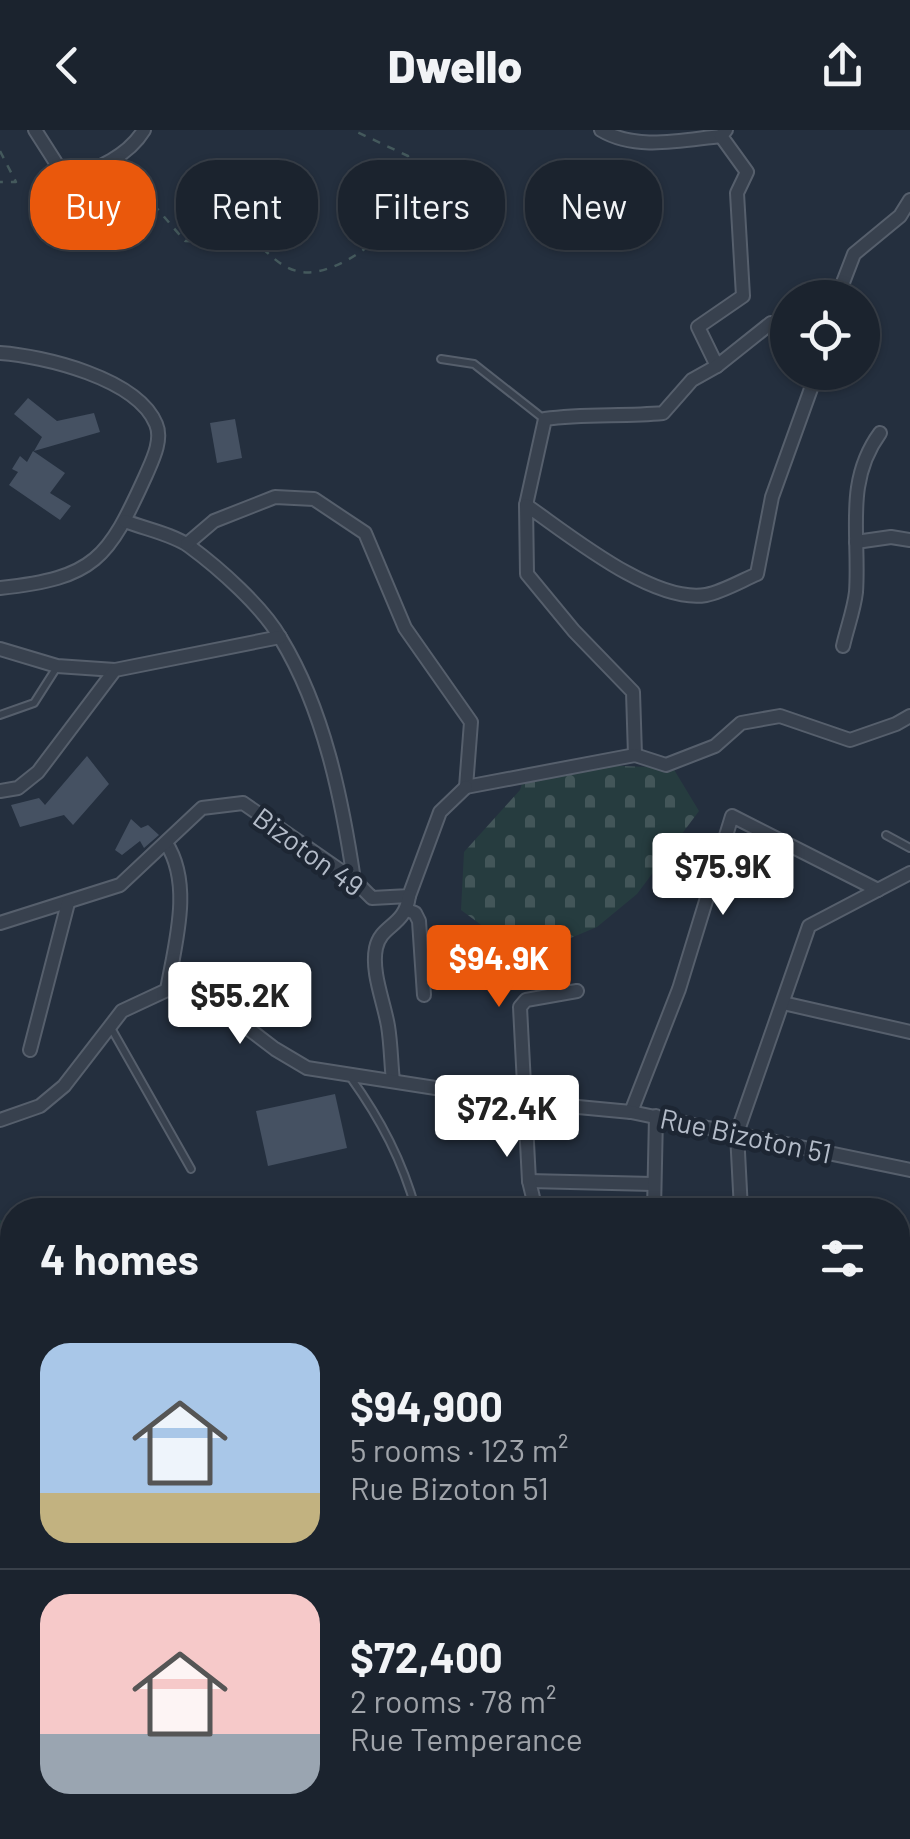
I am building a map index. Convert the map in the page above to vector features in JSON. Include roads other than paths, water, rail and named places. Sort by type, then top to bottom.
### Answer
[{"type":"street","points":[[35,130],[65,177],[114,160],[136,144],[144,130]]},
{"type":"street","points":[[600,130],[612,137],[652,143],[724,133],[747,172],[737,193],[744,296],[698,326],[717,366]]},
{"type":"street","points":[[844,280],[854,254],[900,216],[910,200]]},
{"type":"street","points":[[636,756],[633,692],[574,631],[528,574],[526,505],[545,420],[570,415],[620,417],[663,413],[692,380],[717,366],[770,324]]},
{"type":"street","points":[[0,353],[58,361],[115,386],[140,405],[156,424],[158,440],[154,457],[109,549],[63,576],[0,588]]},
{"type":"street","points":[[526,505],[621,571],[676,593],[705,596],[757,574],[772,497],[811,390]]},
{"type":"street","points":[[842,646],[856,596],[856,485],[864,455],[880,433]]},
{"type":"street","points":[[187,544],[214,521],[275,498],[314,499],[365,533],[405,628],[471,722],[466,786]]},
{"type":"street","points":[[125,521],[187,544],[254,604],[280,638],[318,724],[344,815],[354,880]]},
{"type":"street","points":[[856,542],[891,537],[910,540]]},
{"type":"street","points":[[0,649],[57,666],[115,670],[280,638]]},
{"type":"street","points":[[0,791],[18,788],[38,772],[115,670]]},
{"type":"street","points":[[393,1081],[376,946],[408,903],[440,812],[466,786],[636,756],[666,765],[716,746],[741,723],[780,716],[850,740],[910,716]]},
{"type":"street","name":"Bizoton 49","points":[[0,923],[120,885],[202,808],[244,804],[354,880],[372,898],[408,903]]},
{"type":"street","points":[[632,1112],[679,989],[732,816],[878,890]]},
{"type":"street","points":[[0,1120],[40,1106],[64,1086],[122,1011],[167,990],[181,878],[166,843]]},
{"type":"street","points":[[740,1198],[737,1133],[809,926],[910,873]]},
{"type":"street","points":[[30,1050],[68,903]]},
{"type":"street","points":[[408,903],[419,921],[424,995]]},
{"type":"street","name":"Rue Bizoton 51","points":[[167,990],[207,997],[275,1049],[307,1068],[525,1102],[656,1116],[910,1170]]},
{"type":"street","points":[[533,1198],[529,1182],[521,1003],[576,991]]},
{"type":"street","points":[[783,1003],[910,1032]]},
{"type":"street","points":[[653,1198],[656,1116]]},
{"type":"street","points":[[529,1182],[652,1184]]},
{"type":"lane","points":[[441,359],[474,364],[545,420]]},
{"type":"lane","points":[[0,715],[34,702],[57,666]]},
{"type":"lane","points":[[886,835],[910,848]]},
{"type":"lane","points":[[111,1027],[191,1169]]},
{"type":"lane","points":[[348,1074],[378,1116],[404,1166],[413,1198]]}]
